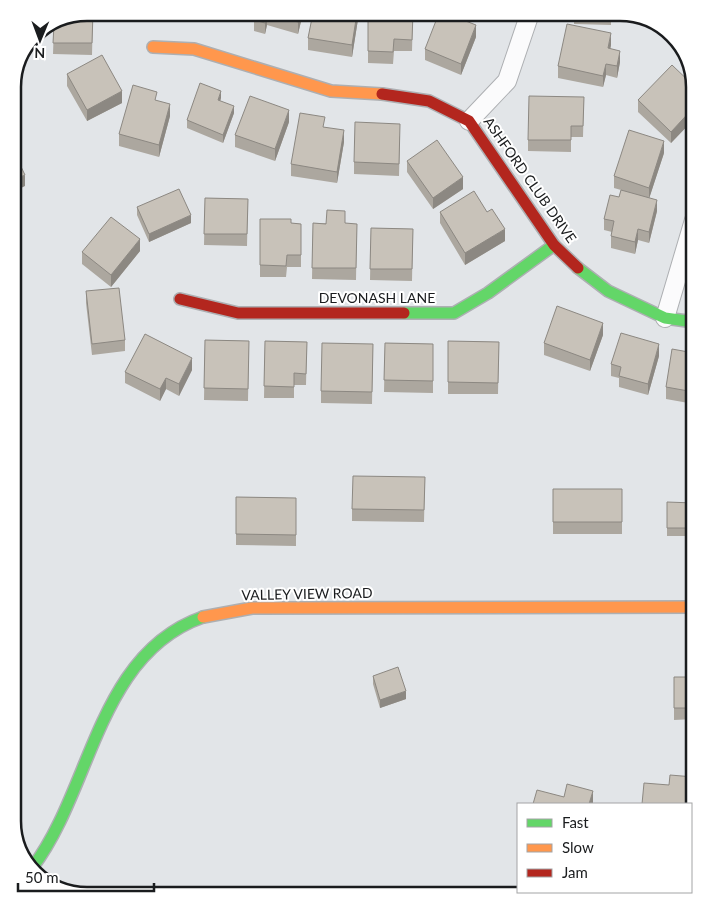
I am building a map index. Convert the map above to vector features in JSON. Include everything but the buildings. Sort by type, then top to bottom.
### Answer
[{"type":"street","points":[[469,121],[507,81],[527,21]]},
{"type":"street","name":"ASHFORD CLUB DRIVE","points":[[153,47],[194,50],[331,91],[387,94],[429,101],[469,121],[508,175],[554,245],[579,269],[608,292],[665,318],[686,321]]},
{"type":"street","name":"DEVONASH LANE","points":[[180,299],[238,313],[454,314],[488,293],[554,245]]},
{"type":"street","points":[[665,318],[686,247]]},
{"type":"street","name":"VALLEY VIEW ROAD","points":[[36,861],[52,835],[125,684],[141,660],[163,639],[189,623],[219,613],[252,608],[686,607]]},
{"type":"traffic: fast","points":[[404,313],[454,313],[488,293],[554,245]]},
{"type":"traffic: fast","points":[[578,268],[608,291],[665,318],[686,321]]},
{"type":"traffic: fast","points":[[36,862],[52,836],[69,801],[100,727],[118,692],[140,661],[168,635],[203,617]]},
{"type":"traffic: slow","points":[[153,47],[194,49],[331,91],[382,94]]},
{"type":"traffic: slow","points":[[203,617],[252,608],[686,607]]},
{"type":"traffic: jam","points":[[382,94],[429,101],[469,121],[554,245],[578,268]]},
{"type":"traffic: jam","points":[[180,299],[238,313],[404,313]]}]
